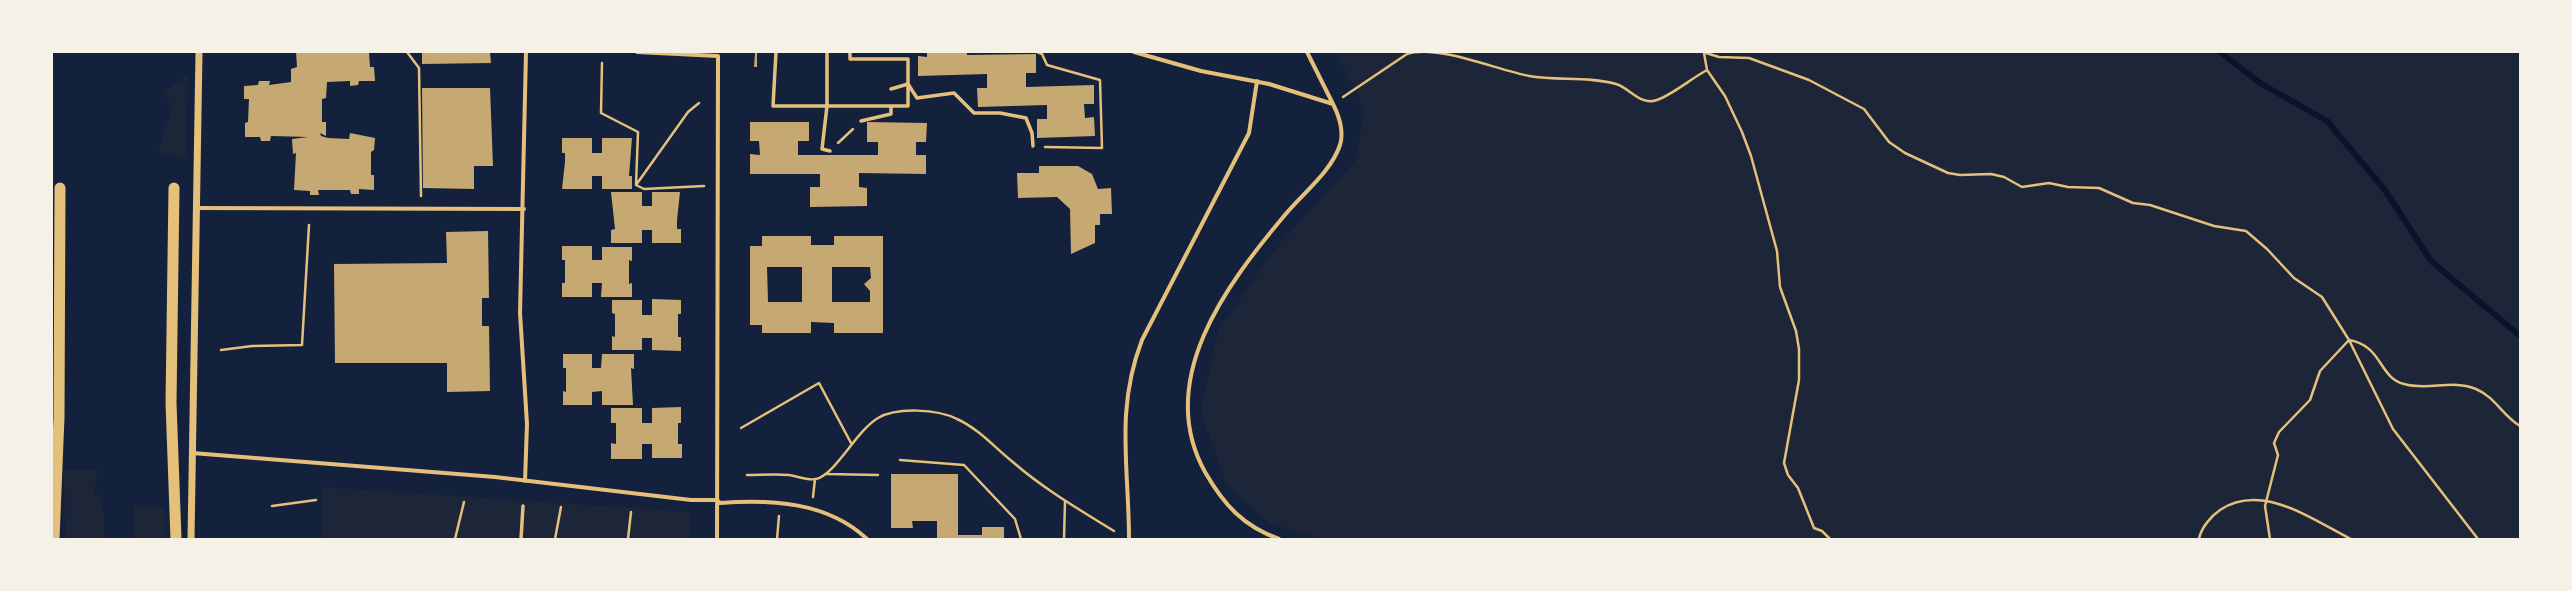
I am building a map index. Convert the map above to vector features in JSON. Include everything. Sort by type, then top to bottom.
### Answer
[{"type":"highway","points":[[54,539],[59,416],[60,188]]},
{"type":"highway","points":[[174,188],[171,403],[176,539]]},
{"type":"street","points":[[191,539],[198,52]]},
{"type":"street","points":[[525,481],[527,424],[520,313],[524,209],[526,52]]},
{"type":"street","points":[[637,52],[718,56],[717,539]]},
{"type":"street","points":[[776,52],[773,106],[908,106],[908,59],[850,59],[850,52]]},
{"type":"street","points":[[826,52],[827,106],[822,149],[830,151]]},
{"type":"street","points":[[1134,52],[1201,71],[1257,81],[1333,104]]},
{"type":"street","points":[[1279,539],[1242,521],[1230,510],[1201,465],[1187,411],[1201,340],[1220,302],[1261,245],[1334,158],[1341,136],[1339,115],[1307,52]]},
{"type":"street","points":[[1129,539],[1125,426],[1131,371],[1142,340],[1249,133],[1257,81]]},
{"type":"street","points":[[891,89],[908,84]]},
{"type":"street","points":[[908,84],[917,98],[954,93],[974,113],[1000,113],[1026,118],[1032,133],[1033,146]]},
{"type":"street","points":[[861,121],[891,114],[891,106]]},
{"type":"street","points":[[196,208],[524,209]]},
{"type":"street","points":[[192,453],[525,481],[691,500],[717,500],[720,503],[773,501],[824,511],[867,539]]},
{"type":"street","points":[[520,539],[523,506]]},
{"type":"path","points":[[407,52],[419,68],[421,196]]},
{"type":"path","points":[[1033,146],[1102,148],[1100,80],[1047,65],[1042,54],[1037,52]]},
{"type":"path","points":[[1333,104],[1407,54],[1417,52],[1465,58],[1485,66],[1529,76],[1587,80],[1617,84],[1643,100],[1657,101],[1706,70]]},
{"type":"path","points":[[1830,539],[1822,531],[1814,528],[1798,488],[1788,475],[1784,463],[1799,380],[1799,349],[1796,331],[1780,287],[1777,251],[1749,150],[1725,96],[1706,70],[1703,53],[1719,57],[1749,58],[1809,80],[1864,109],[1889,142],[1905,153],[1948,172],[1960,175],[1991,174],[2004,177],[2022,188],[2049,183],[2068,187],[2099,188],[2133,203],[2150,205],[2214,226],[2246,231],[2267,249],[2294,278],[2322,297],[2349,340],[2393,430],[2478,539]]},
{"type":"path","points":[[602,63],[601,113],[638,132],[636,185]]},
{"type":"path","points":[[636,185],[688,112],[699,103]]},
{"type":"path","points":[[830,151],[861,121]]},
{"type":"path","points":[[636,185],[644,189],[704,186]]},
{"type":"path","points":[[221,350],[252,346],[302,345],[309,225]]},
{"type":"path","points":[[2349,340],[2360,342],[2373,351],[2390,377],[2404,384],[2457,384],[2476,388],[2488,395],[2520,426]]},
{"type":"path","points":[[2270,539],[2265,500],[2278,455],[2274,443],[2279,432],[2310,400],[2320,371],[2349,340]]},
{"type":"path","points":[[741,428],[819,383],[851,443]]},
{"type":"path","points":[[827,474],[851,443],[877,419],[895,411],[924,412],[956,418],[984,436],[1014,464],[1065,501],[1114,531]]},
{"type":"path","points":[[900,460],[964,465],[1015,519],[1021,539]]},
{"type":"path","points":[[747,475],[790,475],[815,479],[827,474],[878,475]]},
{"type":"path","points":[[812,501],[815,479]]},
{"type":"path","points":[[272,506],[316,500]]},
{"type":"path","points":[[2199,539],[2213,514],[2230,503],[2265,500],[2291,509],[2351,539]]},
{"type":"path","points":[[1064,539],[1065,501]]},
{"type":"path","points":[[455,539],[464,502]]},
{"type":"path","points":[[556,539],[561,507]]},
{"type":"path","points":[[628,539],[630,512]]},
{"type":"path","points":[[777,539],[779,516]]},
{"type":"shaded area","points":[[1336,52],[2520,52],[2520,539],[1323,539],[1269,523],[1226,484],[1200,409],[1219,330],[1270,255],[1356,160],[1364,109]]},
{"type":"shaded area","points":[[188,75],[186,157],[162,153],[158,149],[172,109],[164,92]]},
{"type":"shaded area","points":[[64,470],[97,470],[94,493],[101,498],[104,513],[104,539],[65,539]]},
{"type":"shaded area","points":[[321,487],[690,512],[690,539],[321,539]]},
{"type":"shaded area","points":[[134,505],[164,508],[164,539],[134,539]]},
{"type":"building","points":[[296,52],[369,52],[370,67],[374,67],[375,81],[359,81],[358,85],[350,86],[350,81],[327,82],[326,98],[322,99],[322,122],[326,122],[326,136],[320,133],[321,136],[328,138],[349,139],[350,133],[375,138],[374,150],[371,152],[371,175],[374,175],[374,190],[359,189],[359,194],[351,194],[350,190],[318,190],[319,195],[310,195],[310,191],[294,190],[296,153],[293,154],[292,139],[308,137],[271,136],[270,141],[261,141],[260,137],[245,137],[245,123],[248,122],[249,99],[244,99],[244,86],[258,85],[259,81],[270,81],[269,85],[291,82],[291,69],[297,67]]},
{"type":"building","points":[[422,52],[490,52],[491,63],[422,64]]},
{"type":"building","points":[[927,52],[967,52],[967,55],[1036,54],[1036,73],[1026,73],[1026,87],[1094,85],[1094,104],[1084,104],[1085,118],[1094,117],[1095,136],[1037,138],[1037,119],[1047,119],[1047,105],[978,107],[977,88],[987,88],[987,74],[918,76],[918,56],[927,57]]},
{"type":"building","points":[[755,53],[757,53],[757,67],[754,67]]},
{"type":"building","points":[[422,88],[490,88],[493,166],[474,166],[474,189],[423,188]]},
{"type":"building","points":[[750,122],[809,122],[809,141],[798,141],[798,155],[878,155],[878,142],[867,142],[867,122],[927,123],[926,142],[916,142],[916,155],[926,155],[926,174],[859,173],[859,187],[867,188],[867,206],[810,207],[810,187],[820,187],[820,174],[750,174],[750,154],[760,155],[759,141],[750,141]]},
{"type":"building","points":[[562,138],[592,138],[592,153],[602,153],[602,138],[632,138],[629,176],[632,176],[632,189],[602,189],[602,176],[592,176],[592,189],[562,189],[565,153],[562,153]]},
{"type":"building","points":[[1039,166],[1078,166],[1092,174],[1098,189],[1111,188],[1112,214],[1100,214],[1100,225],[1095,225],[1095,243],[1071,254],[1070,209],[1057,197],[1018,198],[1017,173],[1039,173]]},
{"type":"building","points":[[611,192],[642,192],[642,206],[652,206],[652,192],[680,192],[677,229],[681,229],[681,243],[652,243],[652,230],[642,230],[642,243],[611,243],[611,230],[615,229]]},
{"type":"building","points":[[488,231],[489,298],[482,298],[482,326],[489,326],[490,391],[447,392],[447,363],[335,363],[334,264],[447,263],[446,232]]},
{"type":"building","points":[[762,236],[811,236],[811,245],[834,245],[834,236],[883,236],[883,333],[834,333],[834,323],[811,322],[811,333],[762,333],[762,325],[750,325],[750,246],[762,246]],"holes":[[[767,267],[802,267],[802,302],[768,302]],[[832,267],[870,267],[871,278],[864,284],[870,291],[870,302],[832,302]]]},
{"type":"building","points":[[562,246],[592,246],[592,260],[602,260],[602,247],[632,247],[632,261],[629,260],[629,284],[632,283],[632,297],[601,297],[602,283],[592,283],[592,297],[562,297],[562,283],[565,283],[565,260],[562,260]]},
{"type":"building","points":[[652,299],[681,300],[681,314],[678,314],[678,337],[681,337],[681,351],[652,350],[652,338],[642,338],[642,350],[612,350],[612,336],[615,337],[615,314],[612,313],[612,300],[642,300],[642,315],[652,315]]},
{"type":"building","points":[[563,354],[592,354],[592,368],[601,368],[602,354],[634,354],[634,369],[631,368],[633,405],[602,405],[602,391],[592,392],[592,405],[563,405],[563,391],[566,392],[566,368],[563,368]]},
{"type":"building","points":[[681,407],[681,423],[678,423],[678,444],[682,444],[682,458],[652,458],[652,444],[642,444],[642,459],[611,459],[611,443],[616,444],[616,423],[611,423],[611,408],[642,408],[642,423],[652,423],[652,408]]},
{"type":"building","points":[[891,474],[958,474],[958,535],[982,535],[982,527],[1004,527],[1004,539],[937,539],[937,521],[912,521],[913,528],[891,528]]},
{"type":"waterway","points":[[2220,52],[2260,83],[2327,121],[2385,190],[2431,261],[2520,336]]}]
